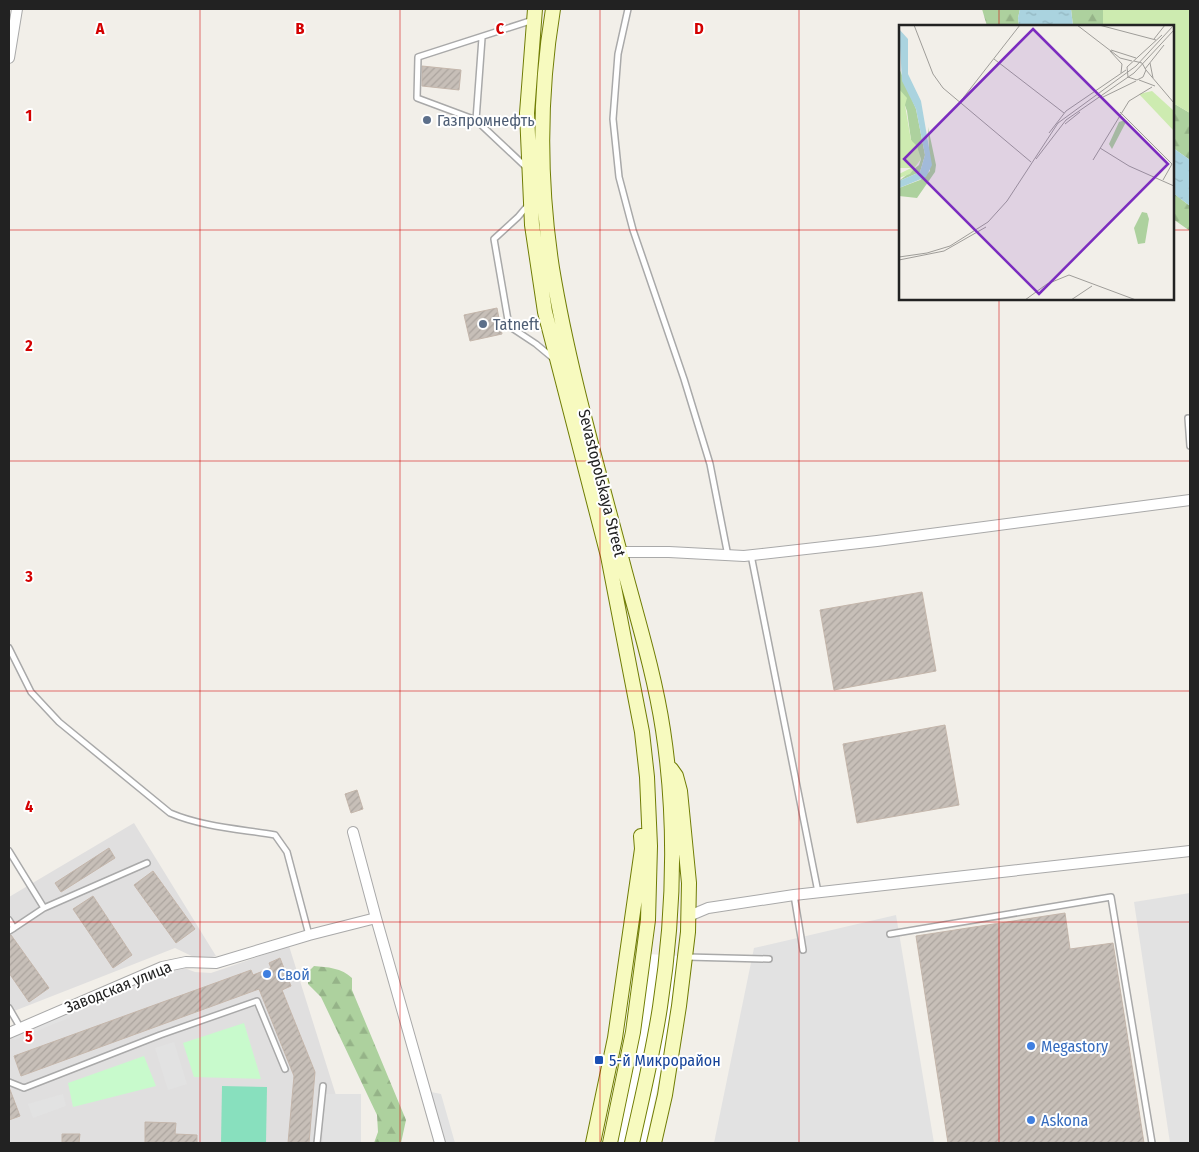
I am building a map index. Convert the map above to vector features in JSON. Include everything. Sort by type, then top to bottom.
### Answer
[{"type":"main road","name":"Sevastopolskaya Street","points":[[553,9],[543,94],[542,143],[545,208],[552,268],[583,408],[652,676],[663,729],[667,762],[672,846],[672,888],[667,955],[660,1008],[632,1143]]},
{"type":"main road","name":"Sevastopolskaya Street","points":[[534,14],[527,112],[532,225],[545,312],[608,556],[642,732],[646,766],[650,888],[644,954],[633,1032],[610,1143]]},
{"type":"main road","points":[[654,1143],[665,1094],[679,1006],[688,916],[688,883],[680,791],[676,776],[667,762]]},
{"type":"main road","points":[[593,1143],[615,1038],[642,849],[640,791],[646,766]]},
{"type":"street","points":[[9,58],[17,9]]},
{"type":"street","points":[[620,552],[669,552],[728,556],[751,555],[877,541],[1190,500]]},
{"type":"street","points":[[353,832],[440,1143]]},
{"type":"street","points":[[688,916],[708,908],[794,895],[1190,851]]},
{"type":"street","name":"Заводская улица","points":[[9,1033],[162,967],[186,962],[216,963],[308,935],[376,918]]},
{"type":"lane","points":[[628,9],[618,54],[613,119],[619,177],[633,230],[684,379],[710,464],[728,556]]},
{"type":"lane","points":[[529,170],[476,120],[417,98],[418,57],[482,38],[534,14]]},
{"type":"lane","points":[[476,120],[482,38]]},
{"type":"lane","points":[[531,202],[494,239],[509,326],[536,344],[558,363]]},
{"type":"lane","points":[[1188,418],[1190,446]]},
{"type":"lane","points":[[751,555],[818,892]]},
{"type":"lane","points":[[9,648],[31,692],[58,722],[170,813],[201,823],[275,835],[287,852],[308,935]]},
{"type":"lane","points":[[9,851],[44,908]]},
{"type":"lane","points":[[9,920],[11,929],[44,908],[147,864]]},
{"type":"lane","points":[[794,895],[803,950]]},
{"type":"lane","points":[[890,934],[1111,897],[1152,1143]]},
{"type":"lane","points":[[685,957],[769,959]]},
{"type":"lane","points":[[9,1082],[24,1088],[160,1035],[257,1000],[285,1069]]},
{"type":"lane","points":[[9,1008],[20,1027]]},
{"type":"lane","points":[[317,1143],[323,1086]]},
{"type":"shaded area","points":[[134,823],[216,956],[200,960],[175,948],[9,1013],[9,897]]},
{"type":"shaded area","points":[[1190,893],[1190,1143],[1170,1143],[1134,902]]},
{"type":"shaded area","points":[[896,915],[934,1143],[714,1143],[754,948]]},
{"type":"shaded area","points":[[289,946],[351,1143],[9,1143],[9,1031],[176,965],[195,972],[211,973]]},
{"type":"shaded area","points":[[72,1008],[71,1017],[15,1040],[9,1035]]},
{"type":"shaded area","points":[[174,1042],[187,1084],[168,1090],[155,1048]]},
{"type":"shaded area","points":[[431,1092],[441,1094],[455,1143],[446,1143]]},
{"type":"shaded area","points":[[63,1094],[66,1106],[33,1118],[28,1104]]},
{"type":"shaded area","points":[[323,1094],[361,1094],[361,1143],[323,1143]]},
{"type":"green space","points":[[982,9],[1020,9],[1019,25],[987,25]]},
{"type":"green space","points":[[1071,9],[1103,9],[1103,25],[1073,25]]},
{"type":"green space","points":[[1103,9],[1190,9],[1190,113],[1174,104],[1174,25],[1103,25]]},
{"type":"green space","points":[[1174,104],[1190,113],[1190,160],[1174,149]]},
{"type":"green space","points":[[1174,194],[1190,206],[1190,231],[1174,220]]},
{"type":"green space","points":[[314,966],[339,970],[352,978],[352,990],[406,1120],[401,1143],[374,1143],[378,1132],[377,1115],[321,997],[308,984],[308,972]]},
{"type":"green space","points":[[244,1023],[261,1079],[194,1077],[183,1043]]},
{"type":"green space","points":[[144,1056],[156,1086],[73,1107],[68,1083]]},
{"type":"green space","points":[[222,1086],[267,1087],[266,1143],[221,1143]]},
{"type":"water","points":[[1020,9],[1071,9],[1073,25],[1019,25]]},
{"type":"water","points":[[1174,149],[1190,160],[1190,206],[1174,194]]},
{"type":"pier","points":[[631,953],[680,956],[667,1040],[646,1143],[597,1143]]},
{"type":"building","points":[[422,66],[461,70],[459,90],[422,86]]},
{"type":"building","name":"Tatneft","points":[[497,308],[502,334],[470,341],[464,315]]},
{"type":"building","points":[[922,592],[936,671],[834,690],[820,610]]},
{"type":"building","points":[[945,725],[959,805],[857,823],[843,744]]},
{"type":"building","points":[[357,790],[363,809],[351,813],[345,794]]},
{"type":"building","points":[[109,848],[115,858],[61,892],[55,883]]},
{"type":"building","points":[[153,871],[195,929],[176,943],[134,885]]},
{"type":"building","points":[[93,896],[132,955],[113,968],[73,909]]},
{"type":"building","name":"Megastory","points":[[1065,913],[1070,949],[1113,943],[1144,1143],[948,1143],[916,936]]},
{"type":"building","points":[[9,935],[11,935],[49,988],[29,1002],[9,973]]},
{"type":"building","points":[[280,958],[291,986],[282,990],[315,1072],[309,1143],[288,1143],[294,1076],[259,989],[21,1076],[14,1056],[251,970],[253,975],[271,968],[269,963]]},
{"type":"building","points":[[9,1087],[20,1116],[9,1120]]},
{"type":"building","points":[[145,1122],[176,1123],[175,1134],[197,1135],[197,1143],[145,1143]]},
{"type":"building","points":[[62,1134],[80,1134],[79,1143],[62,1143]]},
{"type":"place","name":"Газпромнефть","points":[[427,120]]},
{"type":"place","name":"Tatneft","points":[[483,324]]},
{"type":"place","name":"Свой","points":[[267,974]]},
{"type":"place","name":"Megastory","points":[[1031,1046]]},
{"type":"place","name":"5-й Микрорайон","points":[[599,1060]]},
{"type":"place","name":"Askona","points":[[1031,1120]]}]
